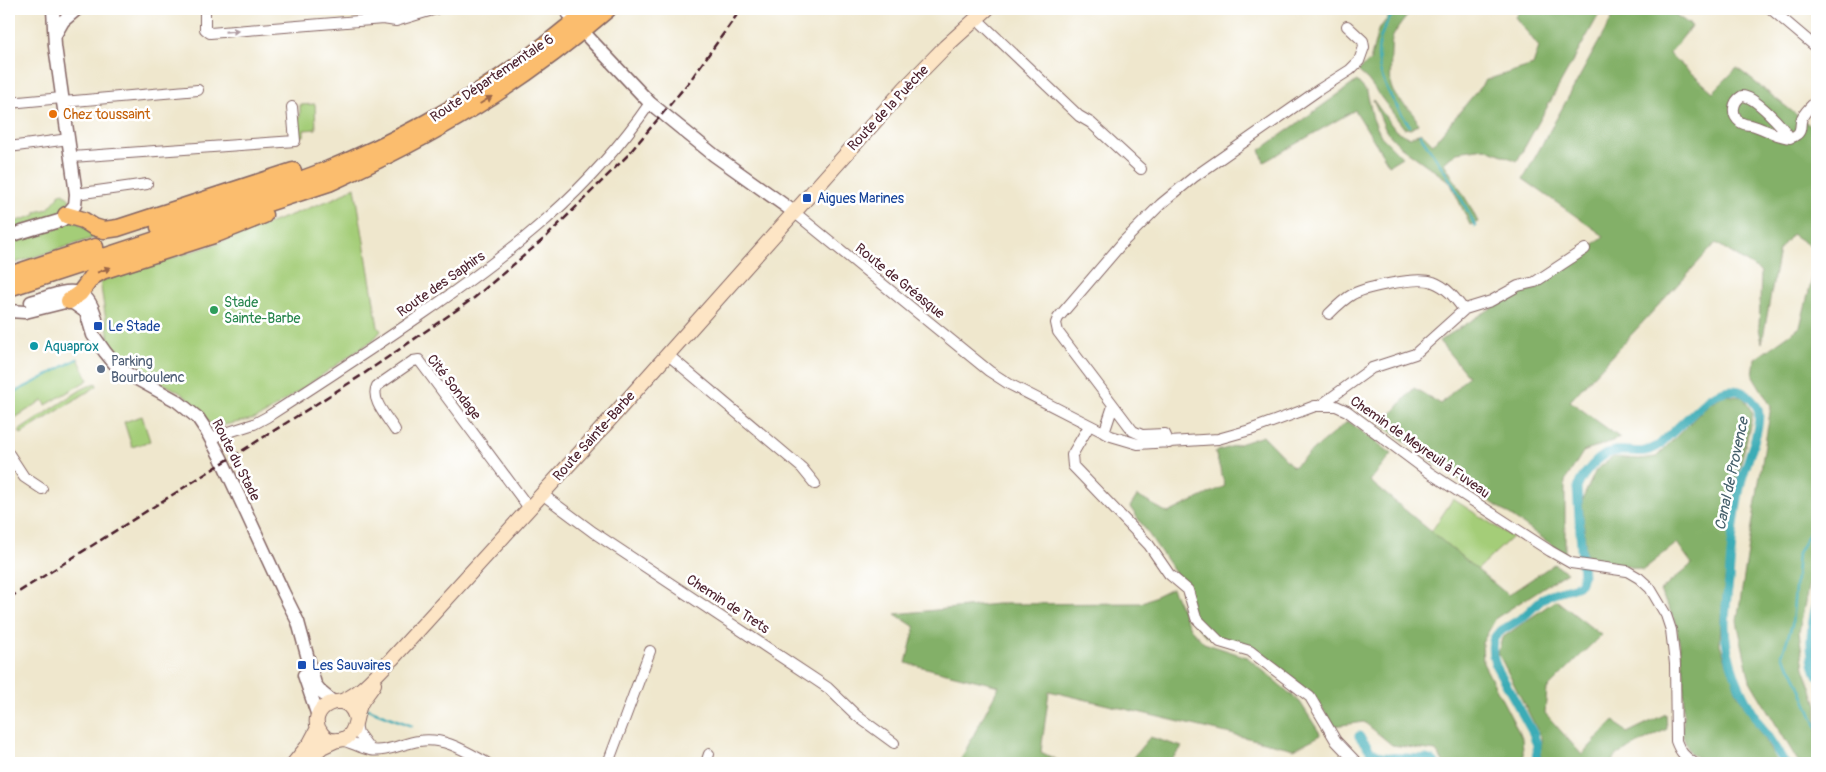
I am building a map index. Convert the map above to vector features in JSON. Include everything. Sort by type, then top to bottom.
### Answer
[{"type":"highway","name":"Route Départementale 6","points":[[416,135],[524,61],[589,9]]},
{"type":"highway","name":"Route Départementale 6","points":[[416,135],[499,93],[577,35],[608,9]]},
{"type":"highway","points":[[75,209],[94,228],[104,230],[118,228],[348,153],[416,135]]},
{"type":"highway","points":[[12,280],[273,190],[416,135]]},
{"type":"highway","points":[[74,297],[92,277],[102,271],[214,235],[344,184],[390,160],[416,135]]},
{"type":"main road","name":"Route de la Puèche","points":[[794,212],[905,88],[981,13]]},
{"type":"main road","name":"Route Sainte-Barbe","points":[[336,702],[346,699],[357,692],[392,659],[794,212]]},
{"type":"main road","name":"Route Sainte-Barbe","points":[[356,722],[360,704],[392,659]]},
{"type":"main road","points":[[294,763],[310,743],[323,707],[336,702],[348,706],[352,710],[356,722],[352,732],[322,747],[304,763]]},
{"type":"main road","points":[[318,722],[326,737],[339,740]]},
{"type":"street","points":[[75,209],[72,157],[55,46],[55,35],[57,16],[77,9]]},
{"type":"street","points":[[205,9],[205,29],[210,32],[387,16],[396,21],[436,9]]},
{"type":"street","points":[[1771,9],[1817,48]]},
{"type":"street","points":[[981,13],[1079,116],[1091,123],[1141,169]]},
{"type":"street","points":[[1169,443],[1165,434],[1142,435],[1135,432],[1113,406],[1058,332],[1056,323],[1058,318],[1124,241],[1161,204],[1194,178],[1350,70],[1359,61],[1364,47],[1362,42],[1347,26]]},
{"type":"street","points":[[588,37],[650,103],[714,155],[794,212]]},
{"type":"street","points":[[9,103],[198,90]]},
{"type":"street","points":[[1790,138],[1780,123],[1749,98],[1742,96],[1734,103],[1735,114],[1738,121],[1742,124],[1758,127],[1790,138],[1800,130],[1801,119],[1817,100]]},
{"type":"street","name":"Route des Saphirs","points":[[210,438],[254,424],[267,417],[347,366],[476,277],[545,222],[589,180],[624,140],[650,103]]},
{"type":"street","points":[[72,157],[295,141],[292,107]]},
{"type":"street","points":[[9,147],[69,139]]},
{"type":"street","points":[[10,236],[56,222],[75,209],[148,184]]},
{"type":"street","name":"Route de Gréasque","points":[[794,212],[989,371]]},
{"type":"street","points":[[1321,405],[1372,368],[1415,354],[1464,310],[1491,301],[1518,286],[1535,282],[1585,249]]},
{"type":"street","points":[[1329,314],[1345,300],[1360,291],[1418,279],[1441,286],[1450,293],[1464,310]]},
{"type":"street","points":[[9,303],[25,304],[70,291],[74,297],[25,312],[9,311]]},
{"type":"street","name":"Route du Stade","points":[[74,297],[86,312],[93,335],[104,352],[122,372],[185,406],[202,423],[298,622],[315,684],[322,693],[336,702]]},
{"type":"street","points":[[667,354],[802,468],[815,484]]},
{"type":"street","name":"Cité Sondage","points":[[395,430],[376,399],[377,386],[413,361],[419,360],[529,508]]},
{"type":"street","name":"Chemin de Meyreuil à Fuveau","points":[[989,371],[1009,384],[1089,426],[1124,441],[1138,444],[1218,439],[1250,430],[1303,409],[1321,405],[1336,406],[1358,418],[1430,472],[1571,563],[1627,571],[1639,578],[1650,588],[1666,615],[1674,647],[1676,729],[1680,763]]},
{"type":"street","points":[[1104,433],[1113,406]]},
{"type":"street","points":[[1089,426],[1072,455],[1073,466],[1149,545],[1169,574],[1188,590],[1196,618],[1220,642],[1250,651],[1310,697],[1336,741],[1357,763]]},
{"type":"street","points":[[9,454],[24,478],[42,489]]},
{"type":"street","name":"Chemin de Trets","points":[[542,494],[593,532],[828,688],[857,716],[894,743]]},
{"type":"street","name":"Route du Stade","points":[[283,592],[291,614],[308,688],[316,707],[318,722]]},
{"type":"street","points":[[608,763],[650,651]]},
{"type":"street","points":[[356,722],[358,734],[371,750]]},
{"type":"street","points":[[339,740],[371,750],[420,741],[446,742],[460,747],[487,763]]},
{"type":"street","points":[[1680,751],[1694,763]]},
{"type":"green space","points":[[1395,9],[1415,9],[1393,36],[1391,55],[1391,86],[1396,96],[1416,118],[1418,124],[1411,129],[1404,128],[1368,80],[1358,71],[1370,61],[1378,30]]},
{"type":"green space","points":[[1521,9],[1602,9],[1517,161],[1485,148],[1457,152],[1444,163],[1478,222],[1470,225],[1450,182],[1400,146],[1386,131],[1373,100],[1396,131],[1409,137],[1422,133],[1433,144],[1486,80],[1533,65],[1539,47],[1515,17]]},
{"type":"green space","points":[[1617,9],[1667,9],[1692,26],[1669,54],[1713,92],[1737,68],[1817,131],[1817,251],[1792,234],[1779,250],[1762,343],[1759,328],[1761,272],[1716,243],[1570,401],[1620,438],[1583,452],[1565,481],[1565,554],[1382,425],[1414,388],[1441,404],[1468,376],[1439,341],[1517,292],[1536,289],[1604,236],[1523,179]]},
{"type":"green space","points":[[1357,81],[1367,92],[1373,119],[1381,136],[1402,157],[1389,165],[1355,110],[1264,162],[1260,150]]},
{"type":"green space","points":[[315,104],[316,129],[304,130],[304,136],[298,136],[297,118],[300,118],[300,105]]},
{"type":"green space","points":[[355,187],[378,327],[381,331],[373,340],[265,414],[254,419],[215,427],[186,397],[125,364],[110,346],[100,281],[216,244],[335,198]]},
{"type":"green space","points":[[64,193],[70,200],[58,214],[12,229],[11,223],[48,209],[59,194]]},
{"type":"green space","points":[[71,220],[103,235],[9,265],[9,243],[12,239],[14,242],[58,228]]},
{"type":"green space","points":[[1817,258],[1817,548],[1799,632],[1804,668],[1817,704],[1817,763],[1799,763],[1750,681],[1737,621],[1771,406],[1753,376],[1755,359],[1800,327]]},
{"type":"green space","points":[[78,358],[88,380],[46,405],[43,400],[12,420],[9,416],[9,396]]},
{"type":"green space","points":[[96,383],[97,386],[21,434],[19,431],[82,389]]},
{"type":"green space","points":[[1724,395],[1743,397],[1753,414],[1736,481],[1721,616],[1720,644],[1738,695],[1778,763],[1710,763],[1690,754],[1683,735],[1684,673],[1676,622],[1660,591],[1692,564],[1677,543],[1643,570],[1586,556],[1582,500],[1596,470],[1613,457],[1639,459],[1656,457],[1710,403]]},
{"type":"green space","points":[[142,416],[150,441],[132,447],[124,422]]},
{"type":"green space","points":[[1348,421],[1392,454],[1370,481],[1508,595],[1554,564],[1567,572],[1496,618],[1482,643],[1483,663],[1522,738],[1524,763],[1444,763],[1436,751],[1392,745],[1364,722],[1334,726],[1315,697],[1258,650],[1206,636],[1195,624],[1176,574],[1130,507],[1137,496],[1168,513],[1225,486],[1215,452],[1263,436],[1293,467]]},
{"type":"green space","points":[[1453,499],[1512,537],[1477,570],[1431,532]]},
{"type":"green space","points":[[1172,588],[1190,628],[1204,643],[1247,657],[1300,702],[1321,735],[1294,749],[1049,691],[1041,752],[1063,763],[959,763],[999,686],[906,663],[915,627],[895,614],[997,604],[1141,603]]},
{"type":"green space","points":[[1556,600],[1601,635],[1547,689],[1545,713],[1582,755],[1614,720],[1627,733],[1666,714],[1667,729],[1617,755],[1611,763],[1541,763],[1541,737],[1498,653],[1502,638]]},
{"type":"green space","points":[[1150,737],[1182,747],[1169,763],[1128,763]]},
{"type":"waterway","points":[[1397,9],[1386,24],[1380,39],[1378,54],[1385,84],[1410,126]]},
{"type":"waterway","points":[[1420,135],[1450,179],[1475,226]]},
{"type":"waterway","points":[[9,395],[77,359]]},
{"type":"waterway","name":"Canal de Provence","points":[[1536,763],[1537,745],[1533,733],[1496,666],[1492,645],[1494,639],[1497,634],[1524,616],[1544,598],[1580,584],[1583,576],[1577,488],[1592,465],[1604,456],[1616,451],[1647,451],[1658,446],[1709,398],[1720,392],[1732,390],[1737,390],[1747,395],[1757,407],[1759,416],[1756,435],[1741,483],[1736,507],[1726,609],[1726,639],[1732,666],[1746,700],[1785,763]]},
{"type":"waterway","points":[[1817,471],[1814,525],[1798,553],[1792,625],[1782,655],[1794,673],[1817,728]]},
{"type":"waterway","name":"Canal de Provence","points":[[1817,600],[1811,638],[1812,657],[1817,676]]},
{"type":"waterway","points":[[368,709],[412,726]]},
{"type":"waterway","name":"Canal de Provence","points":[[1359,736],[1371,752],[1372,763]]},
{"type":"waterway","name":"Canal de Provence","points":[[1370,751],[1381,757],[1426,759],[1435,763]]},
{"type":"railway","points":[[9,598],[362,375],[474,298],[546,237],[627,156],[689,82],[741,9]]},
{"type":"place","name":"Chez toussaint","points":[[53,114]]},
{"type":"place","name":"Aigues Marines","points":[[807,198]]},
{"type":"place","name":"Stade Sainte-Barbe","points":[[214,310]]},
{"type":"place","name":"Le Stade","points":[[98,326]]},
{"type":"place","name":"Aquaprox","points":[[34,346]]},
{"type":"place","name":"Parking Bourboulenc","points":[[101,369]]},
{"type":"place","name":"Les Sauvaires","points":[[302,665]]}]
